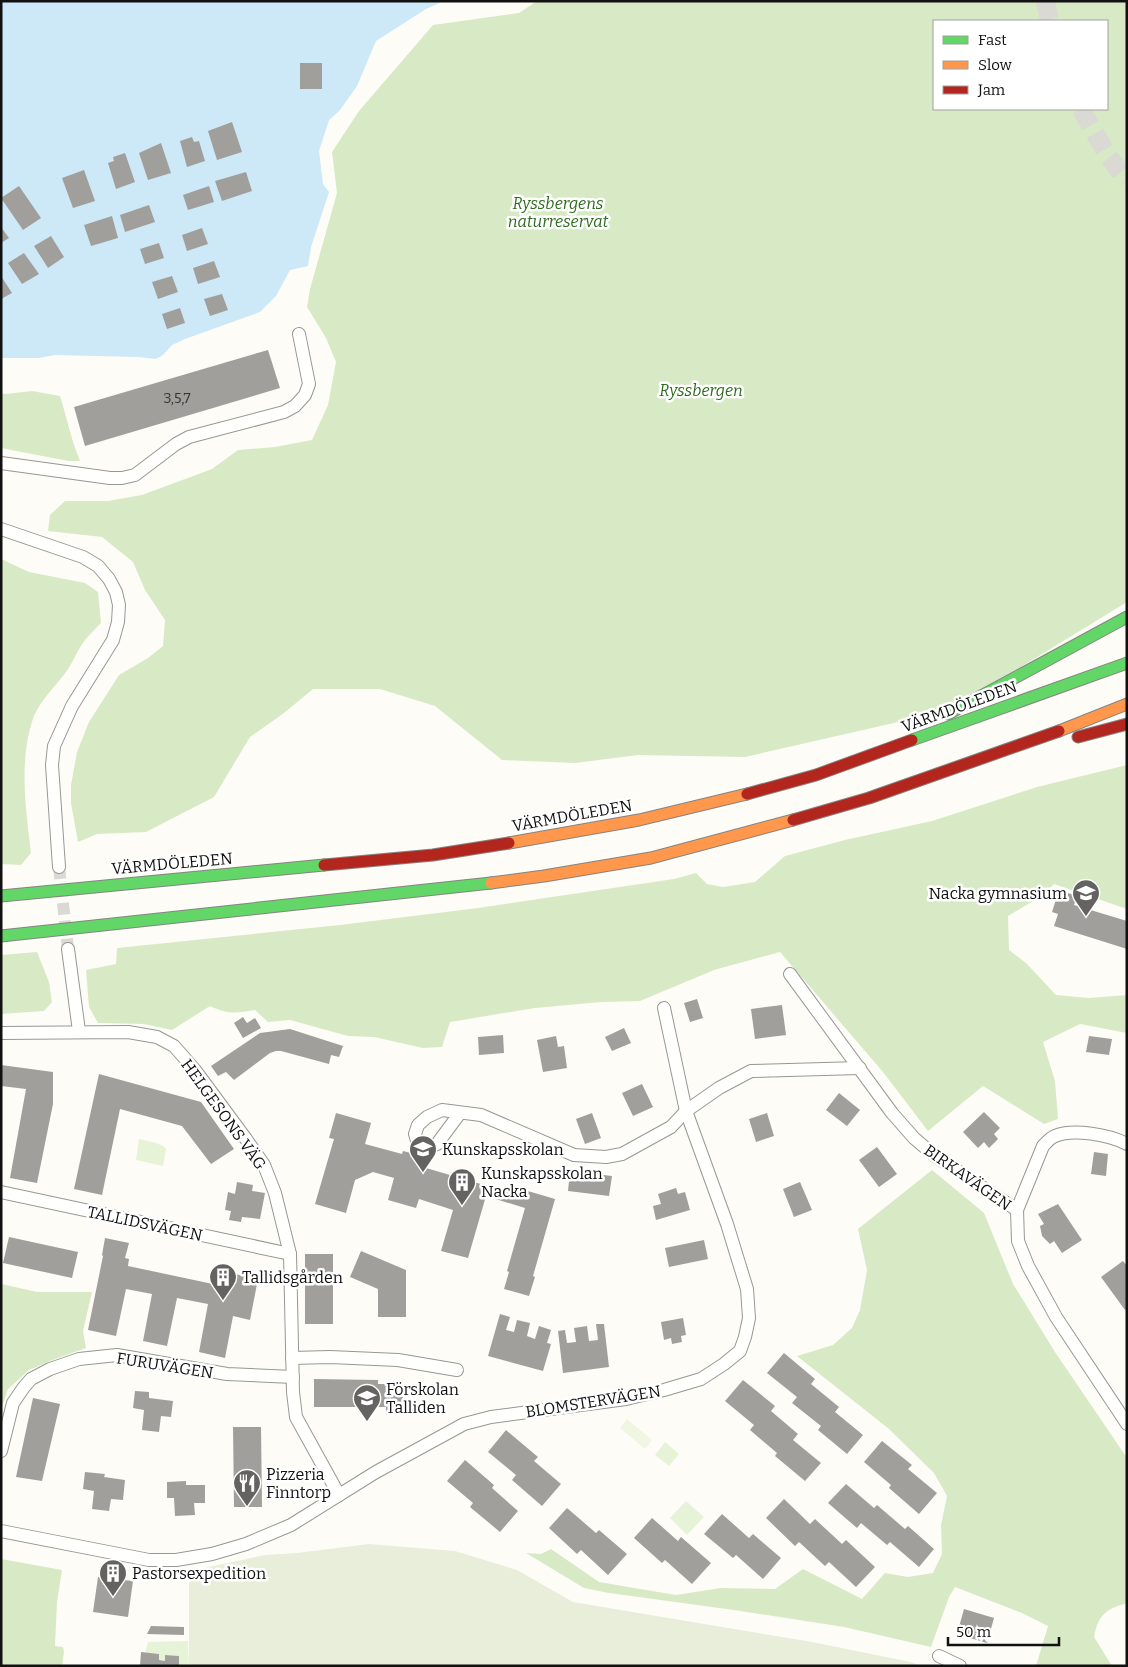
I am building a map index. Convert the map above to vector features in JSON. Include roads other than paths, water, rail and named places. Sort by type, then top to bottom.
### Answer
[{"type":"highway","points":[[884,750],[1127,617]]},
{"type":"highway","name":"VÄRMDÖLEDEN","points":[[1,896],[433,855],[639,820],[724,800],[816,775],[1127,663]]},
{"type":"highway","points":[[1,936],[436,890],[544,876],[651,858],[763,829],[861,800],[1019,746],[1127,704]]},
{"type":"highway","points":[[943,772],[1127,724]]},
{"type":"street","points":[[1,463],[122,478],[135,475],[176,444],[189,437],[290,410],[303,398],[309,384],[299,334]]},
{"type":"street","points":[[1,529],[83,557],[98,566],[110,579],[119,605],[118,622],[113,640],[72,706],[54,746],[52,765],[59,867]]},
{"type":"street","points":[[68,949],[79,1031]]},
{"type":"street","name":"BIRKAVÄGEN","points":[[790,974],[892,1113],[914,1138],[935,1156],[1016,1210],[1018,1241],[1028,1266],[1056,1317],[1127,1424]]},
{"type":"street","name":"BLOMSTERVÄGEN","points":[[1,1531],[149,1560],[176,1560],[212,1554],[274,1533],[300,1521],[392,1463],[464,1424],[498,1416],[626,1399],[701,1379],[724,1364],[740,1351],[745,1337],[749,1318],[747,1289],[727,1224],[686,1111],[664,1008]]},
{"type":"street","name":"HELGESONS VÄG","points":[[1,1033],[128,1032],[157,1037],[174,1046],[195,1070],[264,1165],[275,1192],[290,1254],[292,1358],[296,1417],[339,1495]]},
{"type":"street","points":[[460,1112],[481,1115],[574,1155],[606,1157],[622,1154],[671,1127],[686,1111],[719,1088],[751,1072],[860,1068]]},
{"type":"street","points":[[1016,1210],[1043,1146],[1056,1135],[1067,1133],[1105,1136],[1127,1144]]},
{"type":"street","name":"TALLIDSVÄGEN","points":[[1,1192],[290,1254]]},
{"type":"street","name":"FURUVÄGEN","points":[[1,1451],[13,1403],[30,1379],[50,1369],[79,1359],[116,1355],[227,1374],[293,1377]]},
{"type":"street","points":[[292,1358],[330,1357],[398,1360],[457,1370]]},
{"type":"street","points":[[939,1656],[960,1666]]},
{"type":"water","points":[[1,1],[444,1],[426,9],[376,41],[357,86],[340,110],[329,120],[319,151],[323,184],[329,192],[311,247],[308,266],[290,270],[276,296],[260,312],[185,339],[172,345],[163,355],[156,359],[55,355],[39,358],[1,358]]},
{"type":"tunnel","points":[[1045,1],[1050,20]]},
{"type":"tunnel","points":[[1082,110],[1108,156],[1127,180]]},
{"type":"tunnel","points":[[59,867],[68,949]]},
{"type":"place","name":"Nacka gymnasium","points":[[1086,917]]},
{"type":"place","name":"Kunskapsskolan","points":[[423,1173]]},
{"type":"place","name":"Kunskapsskolan Nacka","points":[[462,1206]]},
{"type":"place","name":"Tallidsgården","points":[[223,1301]]},
{"type":"place","name":"Förskolan Talliden","points":[[367,1422]]},
{"type":"place","name":"Pizzeria Finntorp","points":[[247,1507]]},
{"type":"place","name":"Pastorsexpedition","points":[[113,1597]]},
{"type":"park label","name":"Ryssbergens naturreservat","points":[[558,212]]},
{"type":"park label","name":"Ryssbergen","points":[[701,390]]}]
